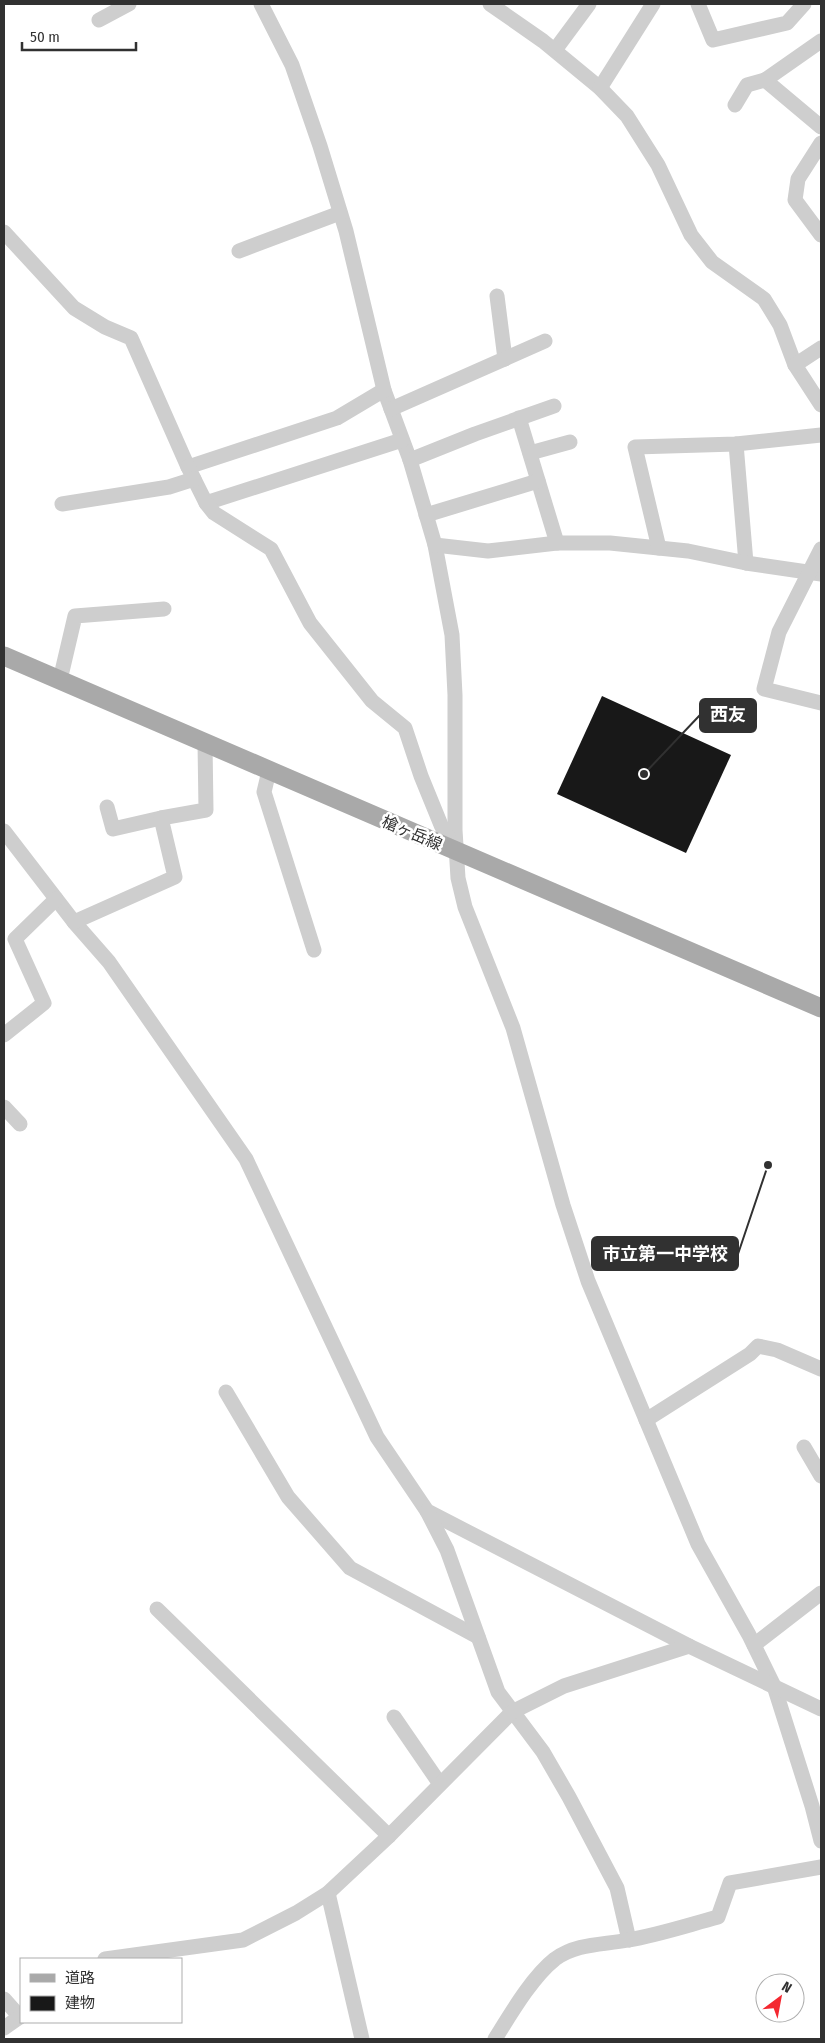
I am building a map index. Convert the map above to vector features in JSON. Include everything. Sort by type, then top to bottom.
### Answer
[{"type":"main road","name":"槍ヶ岳線","points":[[4,656],[821,1008]]},
{"type":"street","points":[[99,20],[129,4]]},
{"type":"street","points":[[261,4],[292,65],[340,213],[384,390],[410,460],[435,546],[452,644],[456,695],[456,852],[458,878],[465,907],[513,1028],[563,1205],[588,1281],[698,1544],[754,1645],[774,1686],[812,1806],[821,1841]]},
{"type":"street","points":[[490,4],[555,50],[600,88],[628,116],[658,165],[691,235],[712,262],[764,299],[780,325],[795,365],[821,405]]},
{"type":"street","points":[[555,50],[589,4]]},
{"type":"street","points":[[600,88],[653,4]]},
{"type":"street","points":[[698,4],[713,40],[787,23],[804,4]]},
{"type":"street","points":[[735,105],[747,85],[764,80],[821,41]]},
{"type":"street","points":[[764,80],[821,126]]},
{"type":"street","points":[[821,143],[798,179],[795,200],[821,235]]},
{"type":"street","points":[[239,251],[340,213]]},
{"type":"street","points":[[4,232],[74,308],[105,327],[131,338],[206,504],[214,513],[270,549],[310,623],[372,702],[405,728],[421,776],[441,825],[456,852]]},
{"type":"street","points":[[497,296],[505,359]]},
{"type":"street","points":[[391,409],[545,341]]},
{"type":"street","points":[[795,365],[821,348]]},
{"type":"street","points":[[62,504],[170,487],[191,473],[337,418],[384,390]]},
{"type":"street","points":[[410,460],[554,406]]},
{"type":"street","points":[[519,418],[557,543]]},
{"type":"street","points":[[659,548],[635,447],[736,444],[821,434]]},
{"type":"street","points":[[206,504],[402,440]]},
{"type":"street","points":[[530,453],[570,442]]},
{"type":"street","points":[[736,444],[746,563]]},
{"type":"street","points":[[426,515],[538,481]]},
{"type":"street","points":[[435,546],[488,551],[557,543],[610,543],[688,551],[746,563],[815,573]]},
{"type":"street","points":[[821,550],[815,573],[779,632],[764,689],[821,703]]},
{"type":"street","points":[[60,680],[75,616],[164,609]]},
{"type":"street","points":[[107,807],[113,829],[206,810],[205,743]]},
{"type":"street","points":[[269,771],[264,792],[314,950]]},
{"type":"street","points":[[74,922],[175,877],[161,818]]},
{"type":"street","points":[[4,831],[74,922],[109,962],[246,1159],[377,1437],[427,1511],[447,1550],[498,1692],[543,1752],[617,1888],[629,1940]]},
{"type":"street","points":[[4,1035],[44,1003],[15,940],[56,899]]},
{"type":"street","points":[[4,1109],[20,1124]]},
{"type":"street","points":[[646,1420],[750,1354],[758,1346],[778,1350],[821,1369]]},
{"type":"street","points":[[226,1392],[288,1497],[350,1568],[478,1637]]},
{"type":"street","points":[[804,1447],[821,1476]]},
{"type":"street","points":[[427,1511],[689,1646],[821,1709]]},
{"type":"street","points":[[754,1645],[821,1593]]},
{"type":"street","points":[[157,1609],[390,1836]]},
{"type":"street","points":[[112,1958],[243,1940],[296,1913],[328,1893],[390,1836],[512,1712],[564,1686],[689,1646]]},
{"type":"street","points":[[394,1717],[440,1784]]},
{"type":"street","points":[[495,2039],[514,2008],[534,1982],[554,1960],[576,1947],[629,1940],[718,1917],[730,1883],[821,1867]]},
{"type":"street","points":[[328,1893],[362,2039]]},
{"type":"street","points":[[4,1999],[20,2016]]},
{"type":"street","points":[[4,2028],[20,2018]]},
{"type":"building","points":[[602,696],[731,755],[686,853],[557,794]]},
{"type":"place","name":"西友","points":[[644,774]]},
{"type":"place","name":"市立第一中学校","points":[[768,1165]]}]
